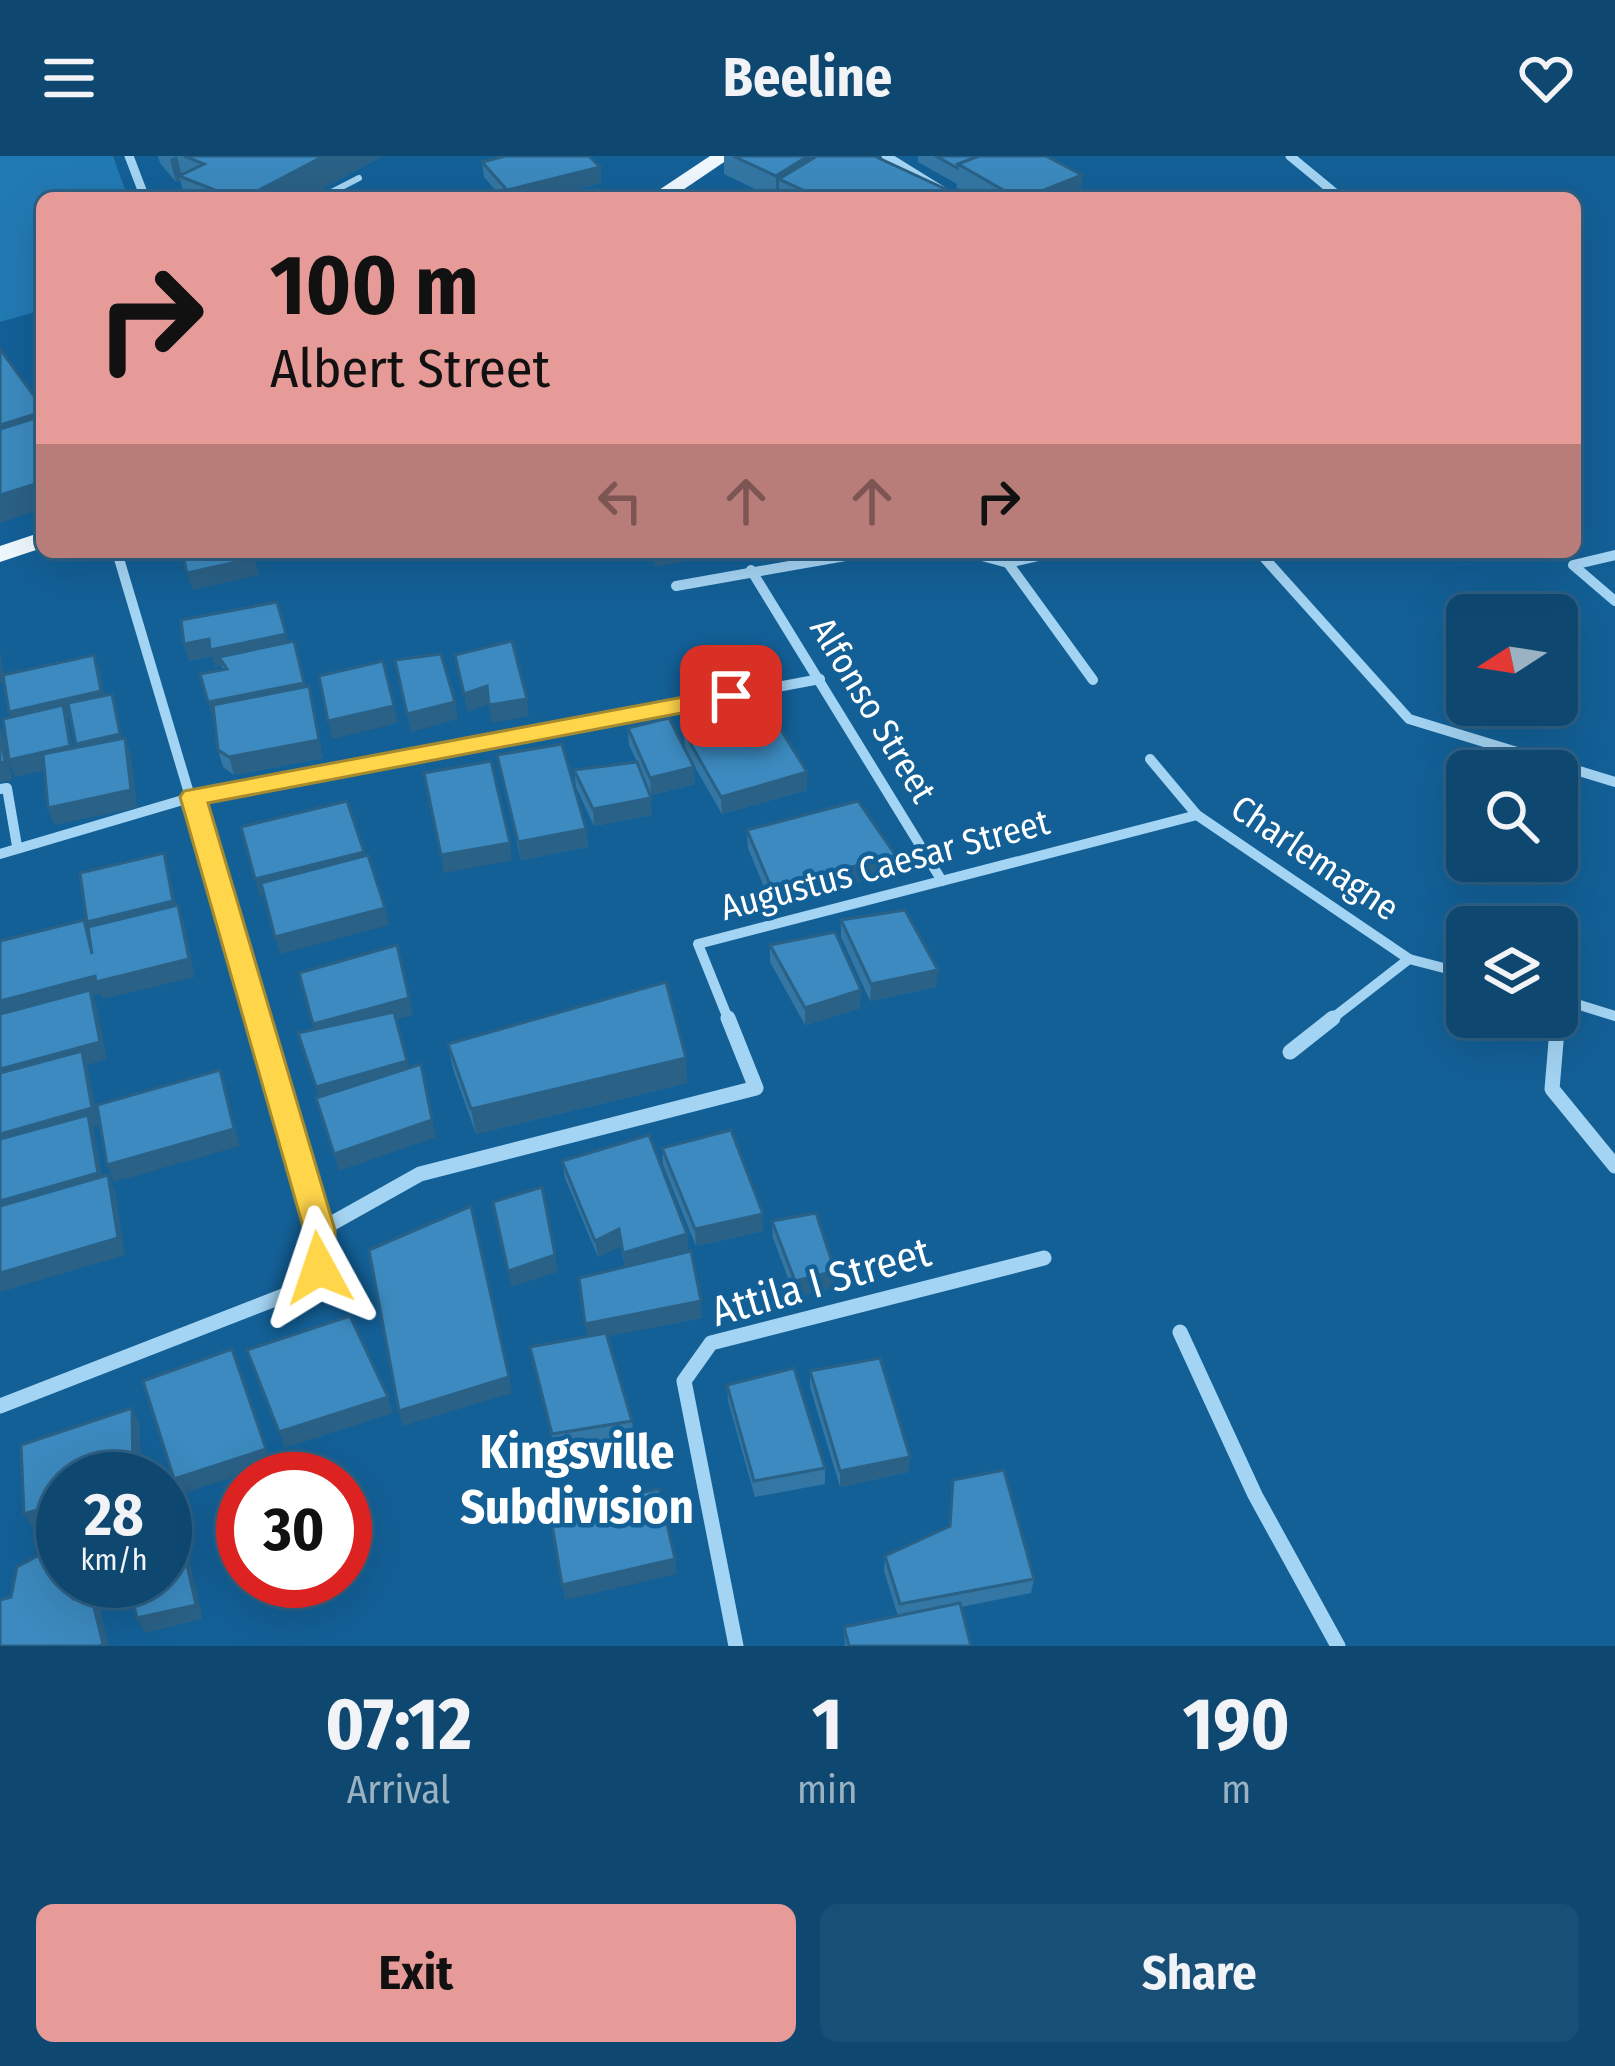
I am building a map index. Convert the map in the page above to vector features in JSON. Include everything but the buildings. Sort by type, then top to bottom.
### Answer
[{"type":"main road","points":[[666,192],[723,156]]},
{"type":"main road","points":[[0,555],[36,540]]},
{"type":"street","points":[[129,156],[143,192]]},
{"type":"street","points":[[886,156],[944,192]]},
{"type":"street","points":[[1290,156],[1334,192]]},
{"type":"street","points":[[1615,555],[1573,565],[1615,601]]},
{"type":"street","points":[[0,1406],[301,1289],[319,1268],[320,1230],[119,558]]},
{"type":"street","points":[[676,586],[831,558]]},
{"type":"street","points":[[989,558],[1008,563],[1030,558]]},
{"type":"street","points":[[1264,558],[1408,718],[1615,782]]},
{"type":"street","points":[[1008,563],[1093,680]]},
{"type":"street","name":"Alfonso Street","points":[[751,571],[942,881]]},
{"type":"street","points":[[0,854],[193,797],[820,680]]},
{"type":"street","name":"Charlemagne","points":[[1150,760],[1197,814],[1409,959],[1446,969]]},
{"type":"street","points":[[0,790],[7,788],[17,846]]},
{"type":"street","name":"Augustus Caesar Street","points":[[320,1230],[420,1174],[756,1088],[698,944],[1197,814]]},
{"type":"street","points":[[1290,1052],[1409,959]]},
{"type":"street","points":[[1578,1004],[1615,1016]]},
{"type":"street","points":[[1555,1038],[1552,1089],[1615,1166]]},
{"type":"street","name":"Attila I Street","points":[[736,1646],[684,1381],[711,1343],[1044,1258]]},
{"type":"street","points":[[1180,1332],[1255,1495],[1338,1646]]},
{"type":"lane","points":[[332,192],[359,178]]},
{"type":"shaded area","points":[[0,156],[113,156],[126,192],[36,192],[36,312],[0,322]]},
{"type":"district","name":"Kingsville Subdivision","points":[[577,1480]]},
{"type":"route","points":[[319,1268],[320,1230],[193,797],[731,696]]}]
